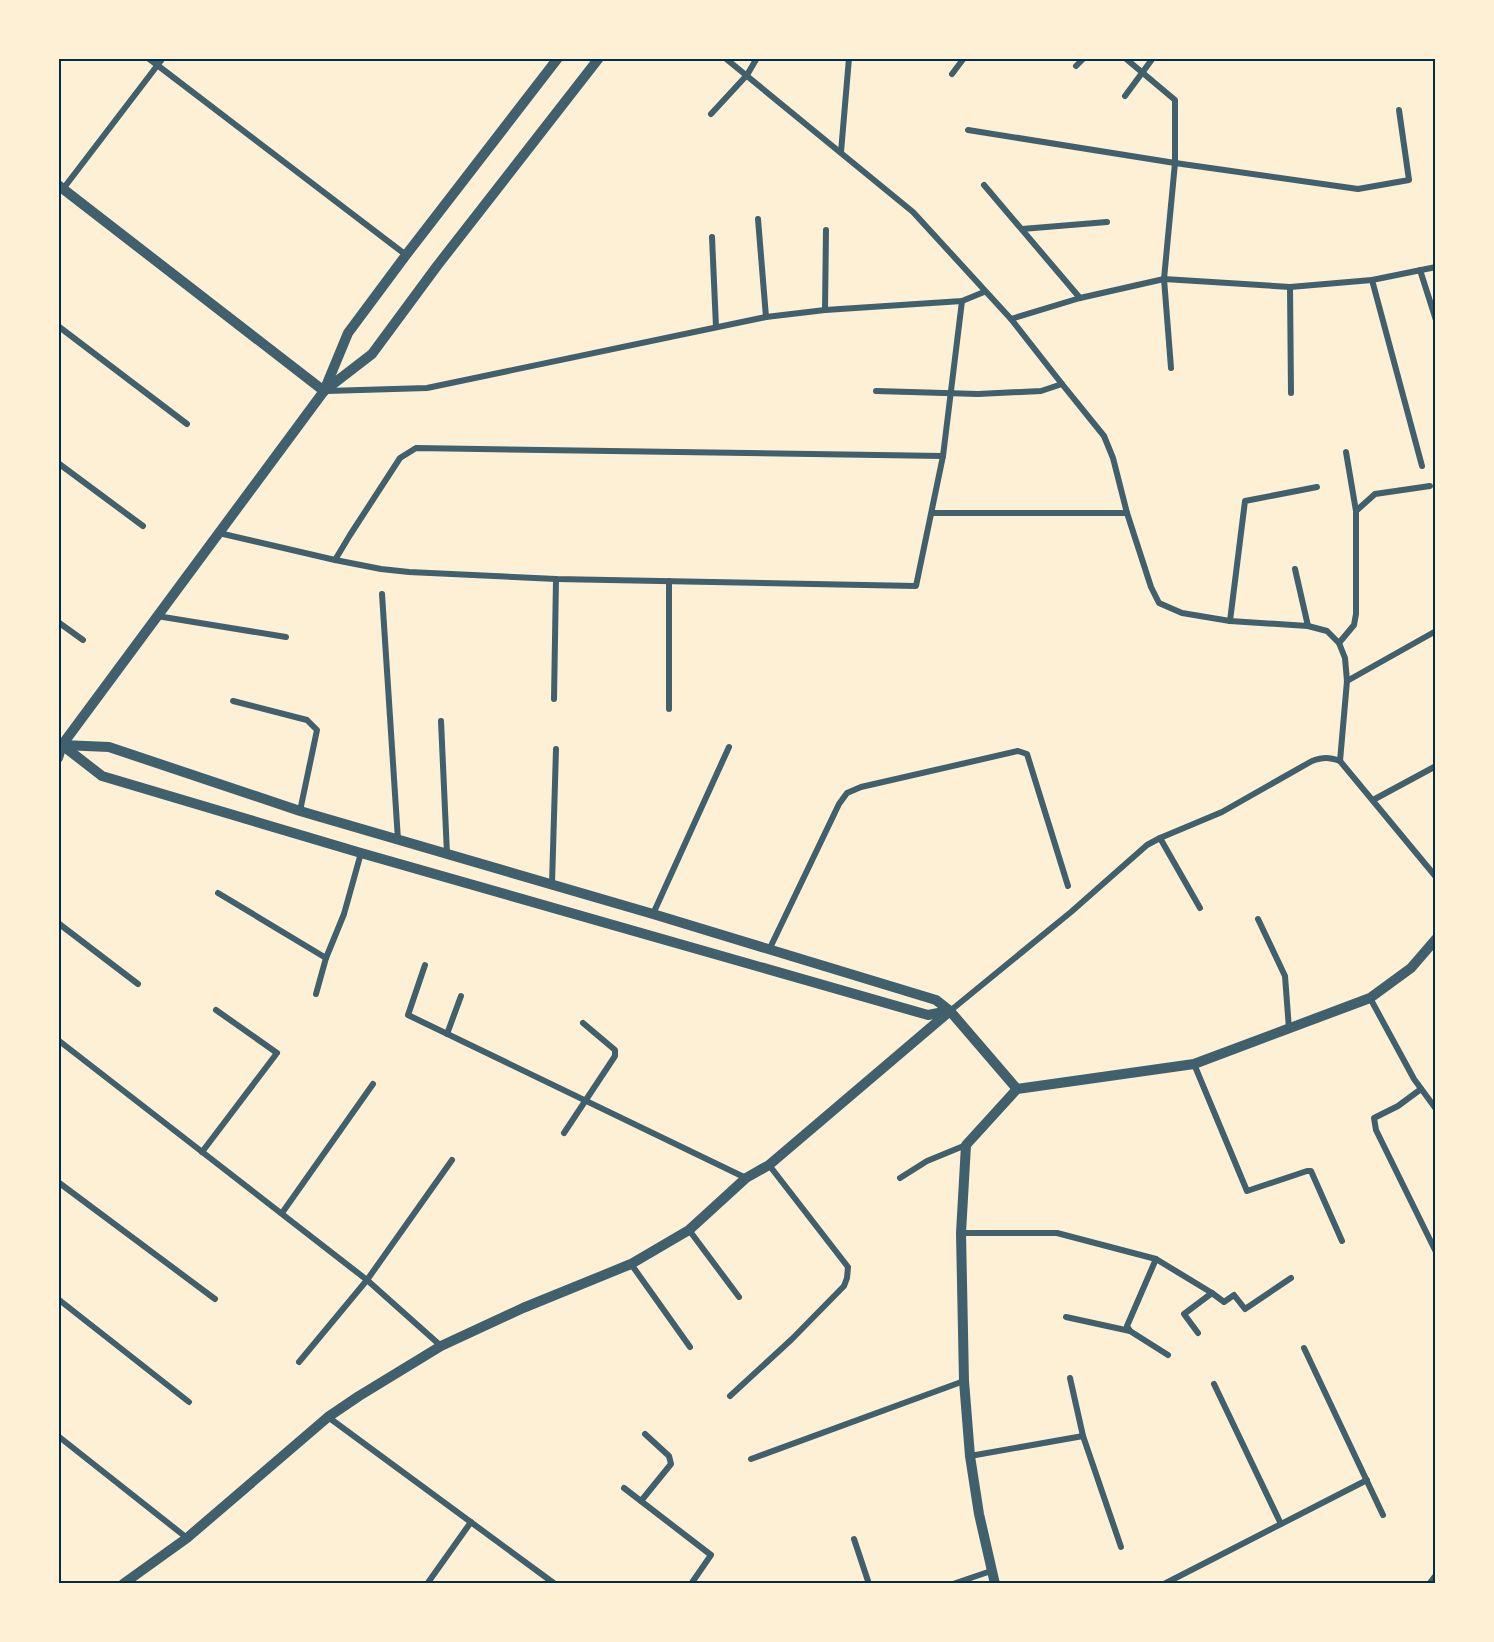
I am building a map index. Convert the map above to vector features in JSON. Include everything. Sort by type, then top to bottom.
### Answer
[{"type":"street","points":[[148,58],[406,255]]},
{"type":"street","points":[[163,58],[61,187],[324,391],[427,388],[766,316],[962,301],[984,292]]},
{"type":"street","points":[[58,758],[60,745],[324,391],[348,333],[558,58]]},
{"type":"street","points":[[324,391],[372,354],[437,266],[599,58]]},
{"type":"street","points":[[725,58],[913,212],[1011,319],[1104,436],[1113,458],[1127,513],[1151,587],[1160,603],[1182,613],[1230,621],[1308,626],[1327,631],[1340,643],[1345,658],[1347,681],[1340,761]]},
{"type":"street","points":[[711,114],[747,75],[757,58]]},
{"type":"street","points":[[841,152],[849,58]]},
{"type":"street","points":[[952,74],[964,58]]},
{"type":"street","points":[[1076,66],[1084,58]]},
{"type":"street","points":[[1125,58],[1175,100],[1175,163],[1164,279],[1171,368]]},
{"type":"street","points":[[1125,96],[1153,58]]},
{"type":"street","points":[[968,130],[1358,189],[1409,180],[1399,110]]},
{"type":"street","points":[[984,184],[1080,298]]},
{"type":"street","points":[[758,219],[766,316]]},
{"type":"street","points":[[1022,229],[1107,222]]},
{"type":"street","points":[[825,310],[826,230]]},
{"type":"street","points":[[712,237],[716,327]]},
{"type":"street","points":[[1011,319],[1080,298],[1164,279],[1290,287],[1372,280],[1436,267]]},
{"type":"street","points":[[1420,270],[1436,320]]},
{"type":"street","points":[[1372,280],[1422,466]]},
{"type":"street","points":[[1290,287],[1290,393]]},
{"type":"street","points":[[218,533],[336,560],[409,572],[556,579],[916,586],[944,456],[962,301]]},
{"type":"street","points":[[58,326],[187,424]]},
{"type":"street","points":[[876,391],[950,393],[1041,391],[1062,384]]},
{"type":"street","points":[[336,560],[400,458],[416,448],[944,456]]},
{"type":"street","points":[[1340,643],[1353,625],[1356,614],[1356,511],[1346,452]]},
{"type":"street","points":[[58,463],[143,526]]},
{"type":"street","points":[[1356,511],[1375,494],[1430,486]]},
{"type":"street","points":[[1230,621],[1245,501],[1317,487]]},
{"type":"street","points":[[933,513],[1127,513]]},
{"type":"street","points":[[1294,569],[1308,626]]},
{"type":"street","points":[[554,699],[556,579]]},
{"type":"street","points":[[669,581],[669,709]]},
{"type":"street","points":[[382,594],[398,840]]},
{"type":"street","points":[[158,616],[286,637]]},
{"type":"street","points":[[58,622],[83,640]]},
{"type":"street","points":[[1347,681],[1436,631]]},
{"type":"street","points":[[233,701],[307,720],[317,730],[300,811]]},
{"type":"street","points":[[441,721],[447,854]]},
{"type":"street","points":[[60,745],[109,747],[300,811],[653,914],[936,1000],[950,1011],[1017,1089]]},
{"type":"street","points":[[60,745],[102,776],[927,1015],[950,1011]]},
{"type":"street","points":[[653,914],[729,747]]},
{"type":"street","points":[[552,884],[556,749]]},
{"type":"street","points":[[769,950],[839,804],[847,794],[861,787],[1018,751],[1027,754],[1068,886]]},
{"type":"street","points":[[131,1581],[187,1538],[328,1417],[359,1396],[441,1346],[523,1308],[631,1264],[689,1230],[746,1178],[769,1164],[1160,837],[1222,812],[1312,761],[1331,758],[1340,761],[1436,877]]},
{"type":"street","points":[[1373,800],[1436,766]]},
{"type":"street","points":[[1160,837],[1200,908]]},
{"type":"street","points":[[316,994],[326,958],[344,914],[362,853]]},
{"type":"street","points":[[218,893],[326,958]]},
{"type":"street","points":[[1258,919],[1285,976],[1289,1029]]},
{"type":"street","points":[[58,923],[138,984]]},
{"type":"street","points":[[900,1178],[927,1161],[966,1145],[1017,1089],[1194,1064],[1370,998],[1411,968],[1436,939]]},
{"type":"street","points":[[425,964],[408,1015],[746,1178]]},
{"type":"street","points":[[447,1034],[461,996]]},
{"type":"street","points":[[1370,998],[1414,1079],[1436,1109]]},
{"type":"street","points":[[202,1152],[277,1053],[216,1010]]},
{"type":"street","points":[[564,1134],[612,1062],[615,1050],[583,1023]]},
{"type":"street","points":[[58,1040],[367,1280],[441,1346]]},
{"type":"street","points":[[1194,1064],[1247,1191],[1311,1171],[1342,1241]]},
{"type":"street","points":[[282,1213],[373,1084]]},
{"type":"street","points":[[1421,1089],[1398,1106],[1374,1118],[1376,1130],[1436,1252]]},
{"type":"street","points":[[966,1145],[961,1233],[964,1381],[970,1456],[979,1514],[995,1584]]},
{"type":"street","points":[[299,1362],[367,1280],[452,1160]]},
{"type":"street","points":[[730,1396],[844,1287],[847,1278],[848,1267],[769,1164]]},
{"type":"street","points":[[58,1182],[215,1299]]},
{"type":"street","points":[[689,1230],[739,1297]]},
{"type":"street","points":[[961,1233],[1057,1233],[1156,1259],[1224,1302],[1234,1295],[1245,1309],[1290,1278]]},
{"type":"street","points":[[1130,1331],[1127,1326],[1128,1321],[1156,1259]]},
{"type":"street","points":[[631,1264],[690,1347]]},
{"type":"street","points":[[1198,1333],[1184,1314],[1212,1293]]},
{"type":"street","points":[[58,1299],[189,1402]]},
{"type":"street","points":[[1066,1317],[1130,1331],[1168,1355]]},
{"type":"street","points":[[1304,1348],[1383,1515]]},
{"type":"street","points":[[1070,1378],[1083,1436],[1121,1547]]},
{"type":"street","points":[[750,1459],[964,1381]]},
{"type":"street","points":[[1214,1384],[1281,1524]]},
{"type":"street","points":[[328,1417],[555,1584]]},
{"type":"street","points":[[641,1501],[671,1464],[669,1456],[645,1434]]},
{"type":"street","points":[[58,1436],[187,1538]]},
{"type":"street","points":[[970,1456],[1083,1436]]},
{"type":"street","points":[[1164,1584],[1367,1480]]},
{"type":"street","points":[[624,1488],[711,1555],[691,1584]]},
{"type":"street","points":[[427,1584],[471,1522]]},
{"type":"street","points":[[854,1539],[869,1584]]},
{"type":"street","points":[[953,1584],[991,1571]]},
{"type":"street","points":[[1429,1584],[1436,1575]]}]
